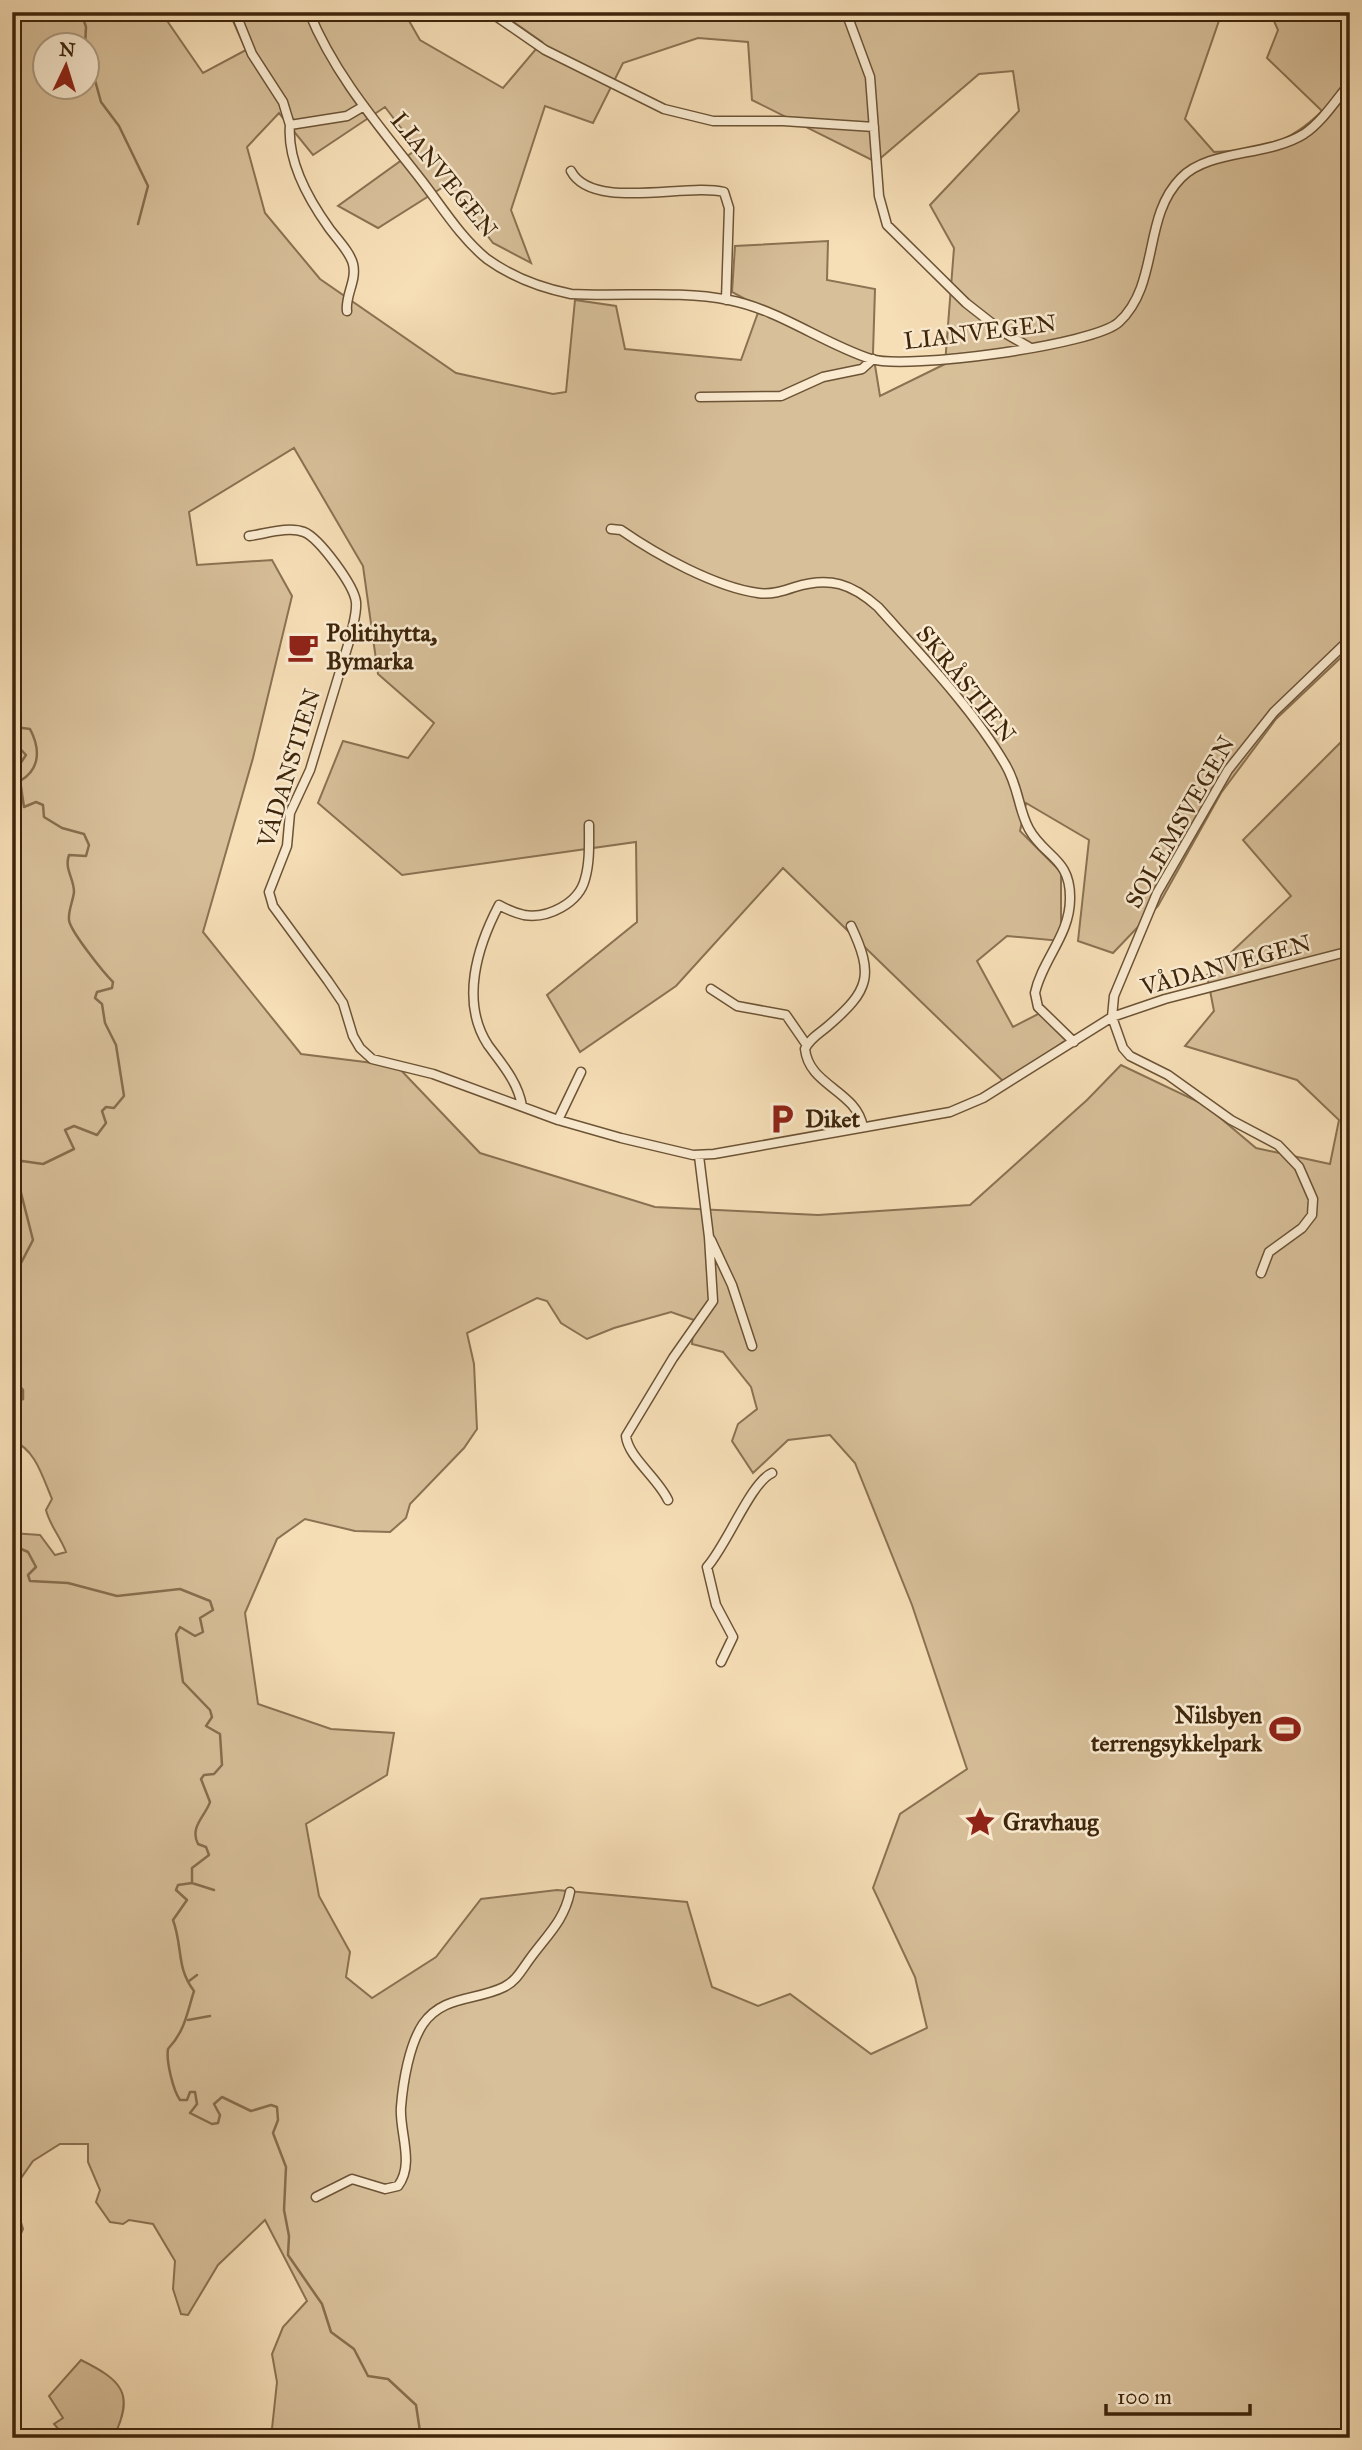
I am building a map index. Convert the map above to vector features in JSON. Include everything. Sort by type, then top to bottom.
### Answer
[{"type":"street","points":[[235,12],[247,44],[283,102],[290,125],[293,156],[309,196],[352,262],[352,284],[346,300],[347,311]]},
{"type":"street","name":"LIANVEGEN","points":[[309,12],[340,76],[462,233],[485,257],[509,273],[548,289],[571,294],[726,300],[765,311],[873,359],[932,362],[1090,337],[1116,325],[1138,296],[1166,198],[1181,178],[1202,164],[1264,151],[1304,134],[1350,83]]},
{"type":"street","points":[[490,12],[545,50],[664,109],[713,121],[783,121],[874,127]]},
{"type":"street","points":[[846,12],[870,77],[879,196],[887,225],[966,303],[1003,332],[1029,346]]},
{"type":"street","name":"LIANVEGEN","points":[[290,125],[347,116],[364,106]]},
{"type":"street","points":[[571,171],[581,184],[605,191],[724,192],[729,208],[726,300]]},
{"type":"street","points":[[700,397],[781,396],[823,377],[862,369],[873,359]]},
{"type":"street","name":"SKRÅSTIEN","points":[[611,529],[621,530],[700,573],[743,589],[772,593],[830,581],[859,590],[878,607],[990,741],[1017,788],[1030,832],[1054,856],[1065,872],[1069,889],[1068,914],[1035,993],[1038,1007],[1074,1042]]},
{"type":"street","name":"VÅDANSTIEN","points":[[249,536],[293,530],[305,532],[336,565],[355,596],[356,612],[351,635],[310,770],[292,806],[287,846],[269,895],[273,906],[343,1003],[360,1048],[372,1059]]},
{"type":"street","name":"SOLEMSVEGEN","points":[[1112,1017],[1114,996],[1139,933],[1213,793],[1245,745],[1271,714],[1350,639]]},
{"type":"street","points":[[522,1106],[510,1074],[477,1024],[473,1005],[478,959],[499,905],[523,915],[539,914],[566,905],[578,894],[587,871],[589,825]]},
{"type":"street","points":[[806,1044],[841,1015],[861,990],[866,959],[851,926]]},
{"type":"street","name":"VÅDANVEGEN","points":[[372,1059],[433,1074],[558,1120],[699,1156],[925,1117],[967,1106],[1112,1017],[1165,999],[1350,951]]},
{"type":"street","points":[[711,989],[737,1006],[786,1015],[806,1044],[805,1054],[813,1070],[853,1104],[863,1127]]},
{"type":"street","name":"VÅDANVEGEN","points":[[1112,1017],[1123,1048],[1129,1056],[1168,1075],[1231,1120],[1278,1145],[1299,1167],[1313,1199],[1312,1215],[1302,1228],[1269,1252],[1261,1273]]},
{"type":"street","points":[[558,1120],[581,1072]]},
{"type":"street","points":[[668,1500],[657,1480],[628,1445],[627,1433],[673,1358],[711,1305],[714,1296],[699,1156]]},
{"type":"street","points":[[709,1237],[732,1285],[752,1346]]},
{"type":"street","points":[[721,1662],[733,1637],[716,1605],[706,1567],[722,1550],[754,1489],[772,1473]]},
{"type":"street","points":[[316,2197],[352,2179],[385,2189],[398,2186],[405,2159],[401,2104],[411,2054],[422,2025],[450,2002],[501,1989],[514,1980],[555,1929],[570,1892]]},
{"type":"shaded area","points":[[12,12],[161,12],[203,73],[246,50],[229,12],[404,12],[420,40],[503,88],[542,42],[499,12],[1222,12],[1185,119],[1214,152],[1246,150],[1273,144],[1297,131],[1322,111],[1267,58],[1278,30],[1270,12],[1350,12],[1350,649],[1276,719],[1221,793],[1158,906],[1113,953],[1078,941],[1089,840],[1026,803],[1020,831],[1061,872],[1061,941],[1007,936],[977,961],[1013,1027],[1042,1012],[1066,1040],[1005,1083],[783,868],[676,986],[580,1052],[547,995],[637,922],[636,842],[402,875],[318,803],[343,741],[408,758],[434,723],[378,674],[363,566],[294,448],[189,512],[197,565],[272,560],[292,596],[253,758],[203,932],[301,1054],[397,1066],[480,1153],[655,1207],[818,1215],[970,1205],[1087,1100],[1121,1065],[1205,1105],[1256,1148],[1330,1164],[1339,1120],[1297,1080],[1185,1046],[1214,1011],[1207,975],[1291,896],[1243,840],[1350,733],[1350,2438],[271,2438],[277,2382],[272,2354],[283,2327],[307,2301],[265,2220],[218,2265],[188,2315],[181,2314],[173,2289],[175,2261],[153,2224],[129,2220],[123,2224],[110,2222],[96,2202],[100,2190],[88,2162],[88,2144],[60,2144],[33,2161],[12,2191],[12,1533],[40,1535],[55,1555],[66,1552],[46,1510],[52,1499],[41,1473],[33,1457],[12,1440]],"holes":[[[698,38],[748,42],[752,100],[876,162],[979,74],[1013,71],[1019,111],[930,205],[954,248],[945,364],[880,396],[873,353],[875,289],[827,280],[828,241],[735,246],[732,292],[760,307],[741,360],[625,349],[616,306],[575,300],[566,392],[553,394],[456,373],[320,279],[265,213],[247,147],[279,113],[313,155],[385,107],[417,149],[338,206],[378,228],[448,184],[493,243],[531,263],[511,210],[545,106],[593,123],[623,63]],[[537,1298],[547,1301],[561,1323],[587,1339],[614,1328],[671,1312],[694,1320],[692,1344],[723,1352],[751,1387],[757,1409],[738,1424],[732,1441],[753,1473],[788,1440],[830,1435],[855,1463],[912,1605],[967,1769],[900,1814],[873,1888],[915,1977],[927,2028],[871,2054],[790,1994],[758,2006],[712,1987],[687,1902],[557,1890],[481,1899],[436,1957],[372,1998],[346,1977],[350,1952],[319,1896],[306,1824],[387,1775],[394,1733],[331,1729],[258,1704],[245,1613],[277,1539],[305,1519],[355,1531],[390,1532],[406,1518],[410,1504],[464,1448],[477,1429],[474,1364],[467,1333]]]},
{"type":"shaded area","points":[[12,2193],[23,2229],[17,2243],[18,2259],[12,2262]]},
{"type":"shaded area","points":[[81,2360],[106,2374],[121,2390],[123,2410],[113,2438],[66,2438],[54,2424],[63,2418],[49,2396]]},
{"type":"waterway","points":[[81,12],[86,32]]},
{"type":"waterway","points":[[101,102],[119,126],[148,186],[138,224]]},
{"type":"waterway","points":[[12,719],[12,729]]},
{"type":"waterway","points":[[15,727],[30,729],[37,751],[32,770],[20,781]]},
{"type":"waterway","points":[[12,740],[26,755],[18,767],[24,807],[36,802],[43,805],[44,817],[62,828],[84,834],[89,845],[86,856],[69,855],[68,865],[74,892],[69,920],[81,942],[113,982],[112,988],[97,992],[95,998],[102,1004],[105,1023],[116,1045],[124,1096],[114,1108],[106,1107],[102,1111],[106,1123],[97,1135],[74,1126],[65,1130],[74,1149],[43,1164],[22,1161],[13,1172],[16,1179]]},
{"type":"waterway","points":[[20,1189],[33,1240],[20,1265]]},
{"type":"waterway","points":[[12,1306],[16,1302],[19,1279]]},
{"type":"waterway","points":[[12,1349],[17,1360],[16,1366],[12,1366]]},
{"type":"waterway","points":[[12,1377],[23,1390],[23,1399],[12,1403]]},
{"type":"waterway","points":[[12,1545],[28,1552],[36,1567],[28,1575],[30,1581],[68,1583],[117,1596],[180,1589],[210,1601],[213,1610],[200,1618],[203,1632],[195,1636],[180,1627],[176,1634],[183,1682],[210,1710],[212,1717],[206,1726],[220,1734],[222,1765],[214,1774],[204,1775],[201,1779],[210,1802],[197,1827],[196,1838],[198,1844],[206,1847],[209,1855],[192,1868],[192,1883],[178,1885],[176,1890],[187,1900],[173,1920],[182,1966],[194,1991],[182,2029],[168,2049],[171,2075],[180,2100],[187,2100],[190,2092],[195,2092],[197,2104],[190,2113],[212,2124],[218,2123],[220,2115],[214,2104],[222,2097],[251,2111],[271,2105],[277,2107],[278,2120],[273,2133],[286,2167],[284,2210],[289,2236],[288,2255],[322,2304],[331,2332],[354,2349],[368,2376],[388,2379],[416,2405],[421,2438]]},
{"type":"waterway","points":[[192,1883],[214,1890]]},
{"type":"waterway","points":[[189,1981],[197,1975]]},
{"type":"waterway","points":[[188,2020],[210,2016]]},
{"type":"place","name":"Politihytta, Bymarka","points":[[303,647]]},
{"type":"place","name":"Diket","points":[[782,1119]]},
{"type":"place","name":"Nilsbyen terrengsykkelpark","points":[[1285,1729]]},
{"type":"place","name":"Gravhaug","points":[[980,1822]]}]
